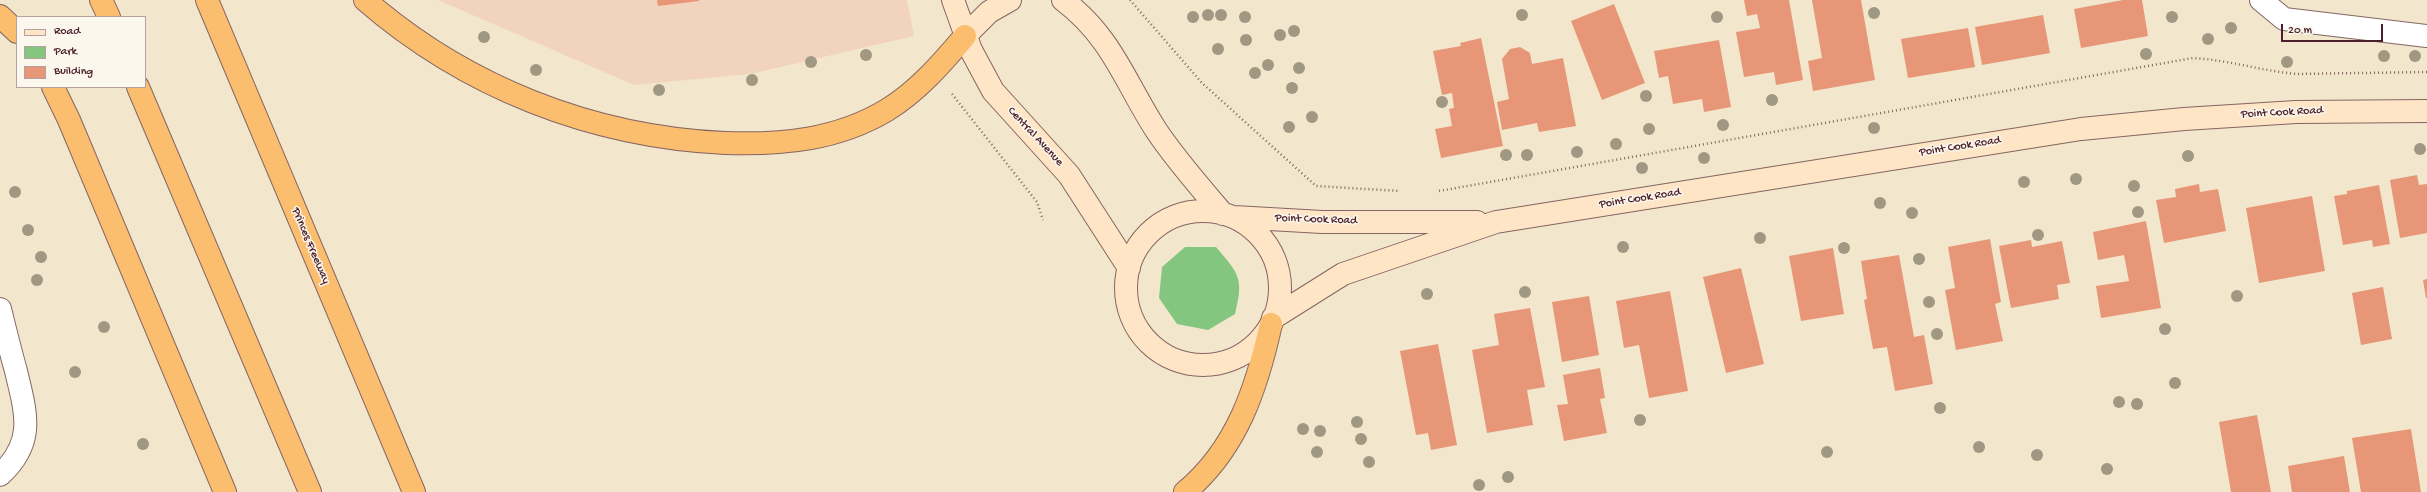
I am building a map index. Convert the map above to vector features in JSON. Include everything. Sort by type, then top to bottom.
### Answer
[{"type":"highway","points":[[101,0],[108,16]]},
{"type":"highway","name":"Princes Freeway","points":[[207,0],[414,492]]},
{"type":"highway","points":[[365,0],[424,47],[474,76],[536,104],[583,120],[628,132],[709,142],[759,144],[796,142],[826,136],[856,125],[887,110],[922,83],[965,36]]},
{"type":"highway","points":[[0,16],[16,31]]},
{"type":"highway","points":[[53,88],[69,120],[225,492]]},
{"type":"highway","points":[[138,88],[310,492]]},
{"type":"highway","points":[[1185,492],[1217,459],[1241,420],[1260,372],[1272,321]]},
{"type":"main road","name":"Central Avenue","points":[[953,0],[965,36],[981,71],[994,91],[1069,175],[1129,268]]},
{"type":"main road","points":[[965,36],[989,12],[1010,0]]},
{"type":"main road","points":[[1065,2],[1092,27],[1112,53],[1166,145],[1227,215],[1257,234],[1274,259],[1280,289],[1272,321],[1255,345],[1236,358],[1223,363],[1200,366],[1174,359],[1148,341],[1132,316],[1127,287],[1129,268]]},
{"type":"main road","name":"Point Cook Road","points":[[1129,268],[1142,241],[1165,222],[1192,212],[1322,222],[1496,222],[2081,129],[2184,119],[2296,112],[2427,111]]},
{"type":"main road","name":"Point Cook Road","points":[[1272,321],[1343,274],[1496,222]]},
{"type":"street","points":[[2260,0],[2284,18],[2427,36]]},
{"type":"street","points":[[0,308],[26,412],[22,443],[11,465],[0,475]]},
{"type":"path","points":[[1130,0],[1202,83],[1316,186],[1402,191]]},
{"type":"path","points":[[1437,191],[2193,58],[2220,60],[2277,72],[2297,74],[2427,72]]},
{"type":"path","points":[[952,94],[1038,202],[1043,220]]},
{"type":"shaded area","points":[[438,0],[907,0],[914,36],[750,74],[634,85]]},
{"type":"green space","points":[[1185,247],[1216,247],[1230,264],[1238,277],[1239,292],[1235,314],[1208,330],[1177,324],[1159,298],[1162,267]]},
{"type":"building","points":[[657,0],[699,0],[699,1],[658,6]]},
{"type":"building","points":[[1744,0],[1789,0],[1803,80],[1776,85],[1774,72],[1744,77],[1736,32],[1760,28],[1757,14],[1747,16]]},
{"type":"building","points":[[1812,0],[1861,0],[1875,80],[1813,91],[1808,61],[1822,58]]},
{"type":"building","points":[[2123,0],[2142,0],[2148,36],[2081,48],[2074,9]]},
{"type":"building","points":[[1614,4],[1645,83],[1602,100],[1571,21]]},
{"type":"building","points":[[2043,15],[2050,53],[1982,65],[1975,27]]},
{"type":"building","points":[[1968,28],[1975,67],[1908,78],[1901,39]]},
{"type":"building","points":[[1481,38],[1503,146],[1441,158],[1435,129],[1452,126],[1449,109],[1454,108],[1452,93],[1442,95],[1433,51],[1461,46],[1460,43]]},
{"type":"building","points":[[1719,40],[1731,107],[1704,112],[1702,99],[1673,104],[1668,76],[1659,78],[1654,51]]},
{"type":"building","points":[[1520,47],[1530,53],[1532,64],[1563,58],[1576,126],[1539,132],[1537,123],[1502,130],[1497,102],[1509,99],[1502,59],[1510,49]]},
{"type":"building","points":[[2417,175],[2419,185],[2427,184],[2427,233],[2400,238],[2390,180]]},
{"type":"building","points":[[2199,184],[2200,192],[2218,189],[2226,231],[2164,243],[2156,200],[2176,197],[2175,189]]},
{"type":"building","points":[[2379,185],[2390,244],[2373,247],[2372,240],[2343,245],[2334,196],[2347,194],[2347,191]]},
{"type":"building","points":[[2312,196],[2325,271],[2259,283],[2246,208]]},
{"type":"building","points":[[2146,221],[2161,308],[2101,318],[2096,286],[2129,281],[2124,255],[2098,260],[2093,232]]},
{"type":"building","points":[[1990,239],[2001,302],[1995,304],[2003,341],[1956,350],[1945,290],[1955,288],[1948,247]]},
{"type":"building","points":[[2031,240],[2032,247],[2062,241],[2070,283],[2057,285],[2059,299],[2011,308],[1999,246]]},
{"type":"building","points":[[1833,248],[1844,314],[1801,321],[1789,256]]},
{"type":"building","points":[[1899,255],[1914,337],[1924,335],[1933,384],[1895,391],[1887,347],[1873,349],[1864,300],[1867,299],[1861,261]]},
{"type":"building","points":[[1741,268],[1764,364],[1726,373],[1703,277]]},
{"type":"building","points":[[2427,279],[2427,298],[2426,298],[2423,280]]},
{"type":"building","points":[[2383,287],[2392,339],[2361,345],[2352,293]]},
{"type":"building","points":[[1670,291],[1688,391],[1649,398],[1639,345],[1624,348],[1616,301]]},
{"type":"building","points":[[1589,296],[1599,355],[1562,362],[1552,302]]},
{"type":"building","points":[[1530,308],[1545,387],[1527,390],[1533,425],[1487,433],[1472,350],[1499,345],[1494,314]]},
{"type":"building","points":[[1438,344],[1457,445],[1431,450],[1428,433],[1416,435],[1400,351]]},
{"type":"building","points":[[1600,368],[1605,398],[1600,399],[1607,433],[1564,441],[1557,405],[1568,404],[1563,375]]},
{"type":"building","points":[[2257,415],[2271,492],[2231,492],[2219,422]]},
{"type":"building","points":[[2411,429],[2421,492],[2361,492],[2352,438]]},
{"type":"building","points":[[2344,456],[2350,492],[2292,492],[2288,466]]}]
